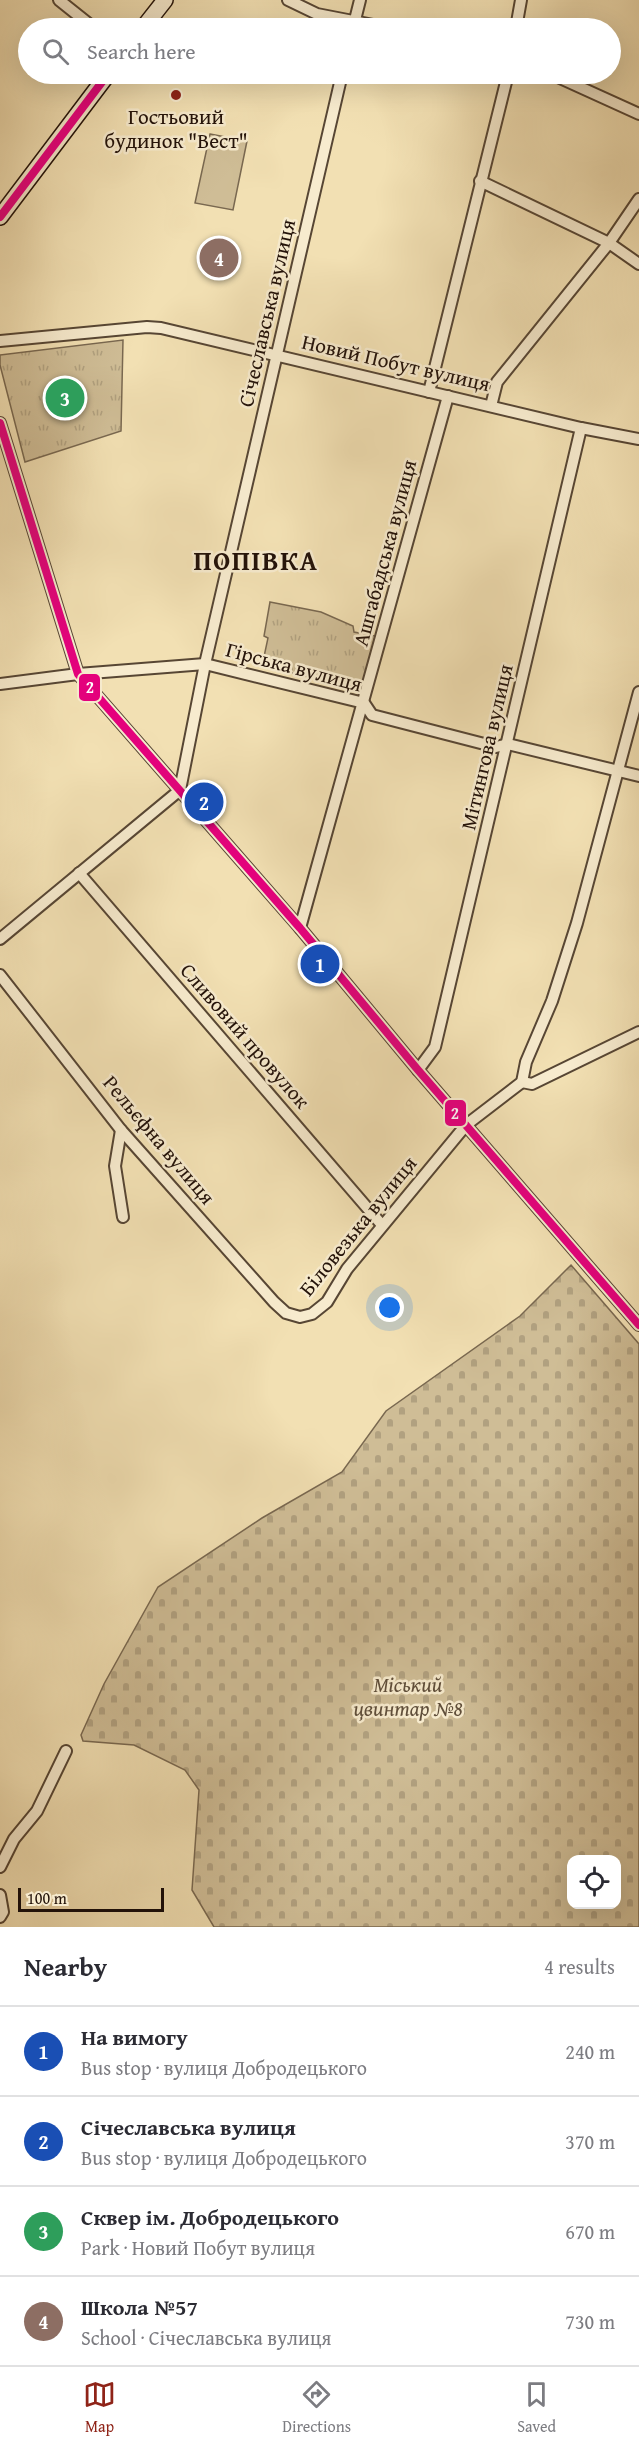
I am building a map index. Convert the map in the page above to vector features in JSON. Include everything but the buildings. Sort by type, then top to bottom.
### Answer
[{"type":"main road","points":[[151,18],[165,0]]},
{"type":"main road","points":[[0,217],[36,165],[100,84]]},
{"type":"street","points":[[59,0],[82,18]]},
{"type":"street","points":[[288,0],[330,18]]},
{"type":"street","points":[[356,18],[360,0]]},
{"type":"street","points":[[518,18],[521,0]]},
{"type":"street","name":"Січеславська вулиця","points":[[180,790],[205,664],[340,84]]},
{"type":"street","points":[[429,392],[505,84]]},
{"type":"street","points":[[573,84],[639,114]]},
{"type":"street","points":[[480,181],[609,243],[639,264]]},
{"type":"street","points":[[491,406],[497,382],[609,243],[639,199]]},
{"type":"street","name":"Новий Побут вулиця","points":[[0,341],[147,327],[277,355],[581,428],[639,439]]},
{"type":"street","name":"Ашгабадська вулиця","points":[[300,928],[448,396]]},
{"type":"street","points":[[0,423],[78,674],[300,928],[418,1070],[639,1325]]},
{"type":"street","name":"Мітингова вулиця","points":[[418,1070],[435,1047],[581,428]]},
{"type":"street","name":"Гірська вулиця","points":[[0,684],[78,674],[205,664],[364,703],[372,715],[496,747],[508,744],[639,776]]},
{"type":"street","points":[[639,692],[578,924],[552,1001],[526,1062],[522,1082],[532,1084],[639,1032]]},
{"type":"street","points":[[0,939],[180,790]]},
{"type":"street","name":"Сливовий провулок","points":[[80,873],[382,1225]]},
{"type":"street","name":"Рельєфна вулиця","points":[[0,975],[121,1130],[274,1302],[286,1313],[300,1317]]},
{"type":"street","name":"Біловезька вулиця","points":[[300,1317],[312,1314],[327,1302],[347,1269],[466,1125],[522,1082]]},
{"type":"street","points":[[121,1130],[115,1166],[123,1217]]},
{"type":"street","points":[[0,1867],[14,1839],[37,1811],[66,1751]]},
{"type":"street","points":[[0,1895],[3,1912],[0,1917]]},
{"type":"green space","points":[[210,134],[247,141],[233,210],[195,203]]},
{"type":"green space","points":[[123,340],[121,431],[25,462],[0,365],[0,355]]},
{"type":"green space","points":[[270,602],[321,612],[353,626],[354,632],[375,636],[364,684],[359,688],[262,666],[268,638],[264,636]]},
{"type":"green space","name":"Міський цвинтар №8","points":[[571,1265],[639,1344],[639,1927],[214,1927],[192,1890],[199,1790],[185,1770],[134,1745],[83,1741],[81,1735],[104,1684],[158,1587],[262,1518],[342,1472],[386,1411],[520,1316]]},
{"type":"transit line","name":"2","points":[[0,217],[100,84]]},
{"type":"transit line","name":"2","points":[[0,423],[78,674],[300,928],[418,1070],[639,1325]]},
{"type":"place","name":"Гостьовий будинок \"Вест\"","points":[[176,95]]},
{"type":"place","name":"Школа №57","points":[[219,258]]},
{"type":"place","name":"Сквер ім. Добродецького","points":[[65,398]]},
{"type":"place","name":"Січеславська вулиця","points":[[204,802]]},
{"type":"place","name":"На вимогу","points":[[320,964]]},
{"type":"district","name":"ПОПІВКА","points":[[256,561]]}]
